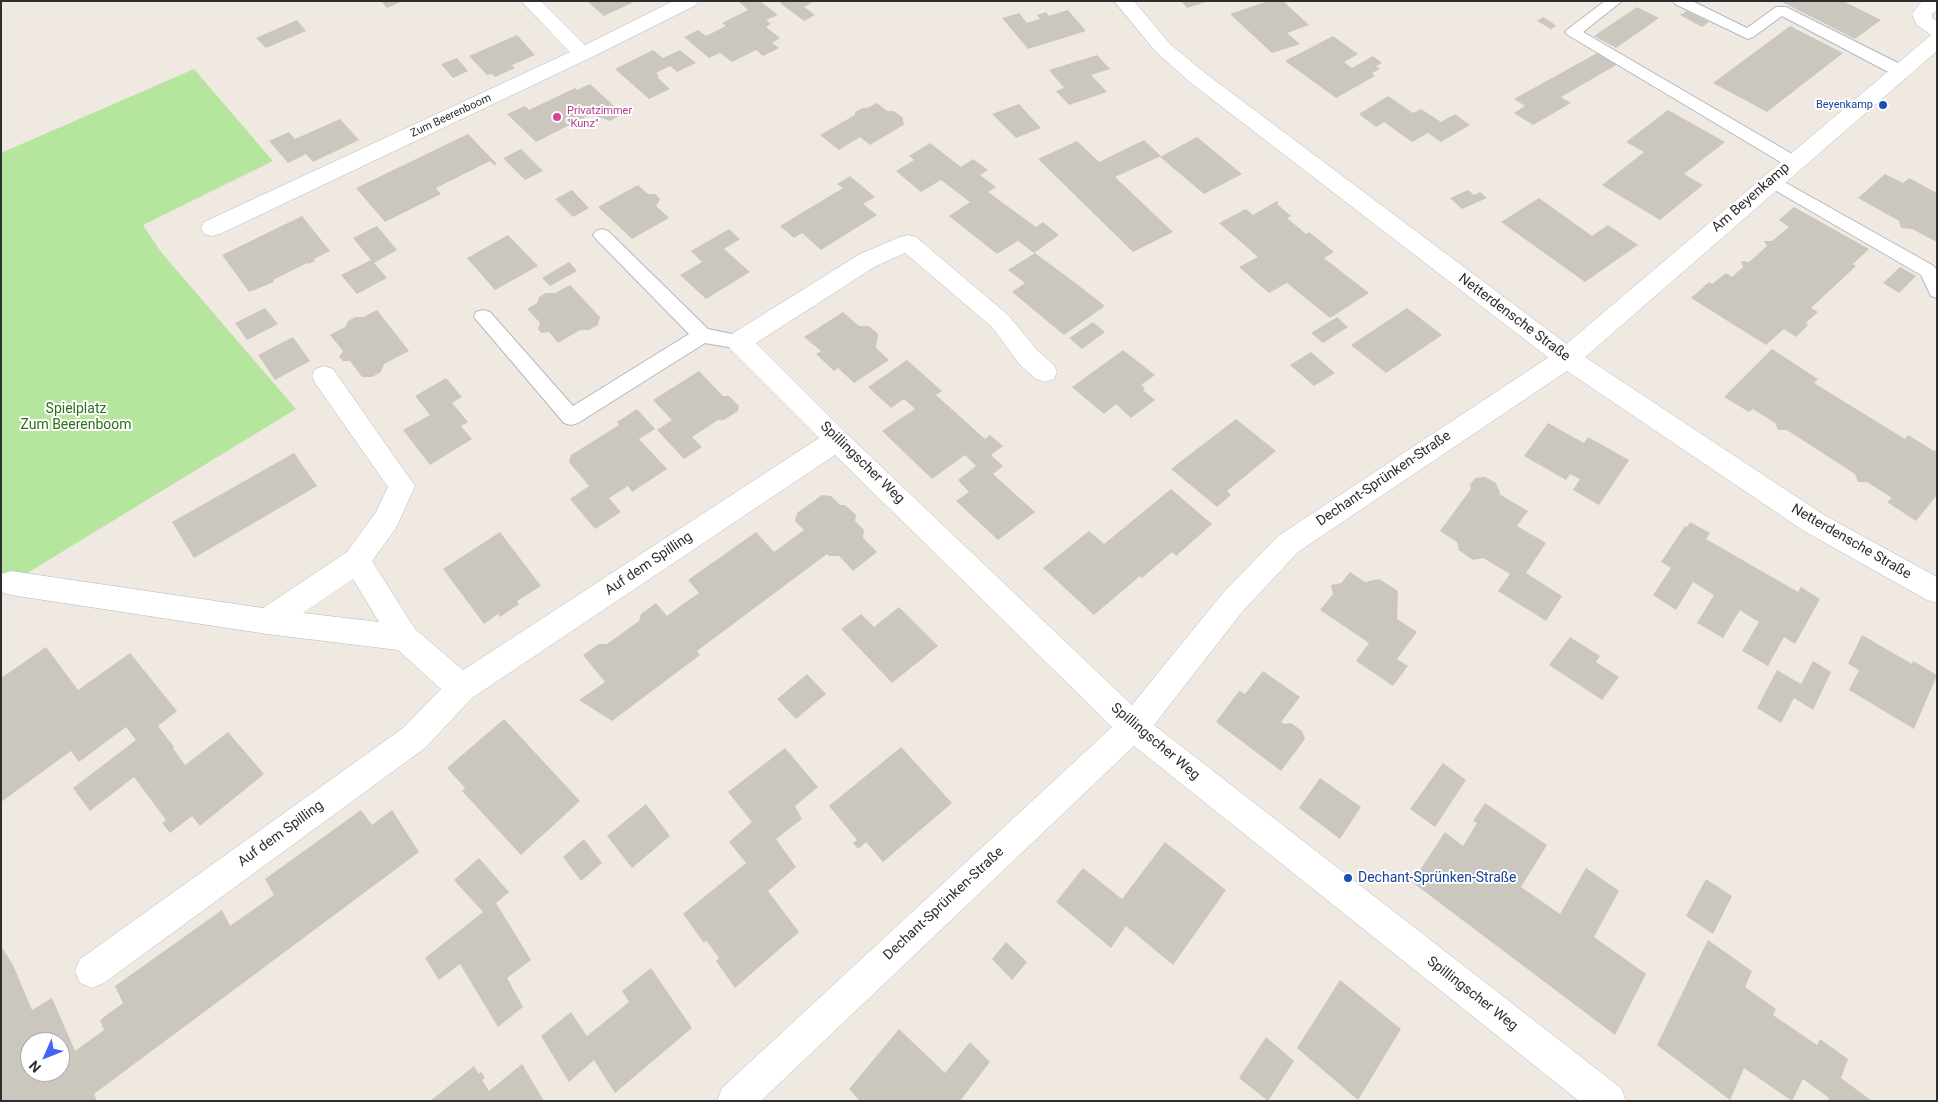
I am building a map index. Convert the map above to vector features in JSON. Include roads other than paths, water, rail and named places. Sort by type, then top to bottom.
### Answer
[{"type":"street","points":[[530,1],[583,54]]},
{"type":"street","name":"Zum Beerenboom","points":[[212,228],[583,54],[689,1]]},
{"type":"street","name":"Netterdensche Straße","points":[[1123,1],[1163,48],[1198,78],[1306,162],[1567,358],[1814,523],[1937,591]]},
{"type":"street","points":[[1928,4],[1922,14],[1923,20],[1937,31]]},
{"type":"street","name":"Am Beyenkamp","points":[[1567,358],[1937,40]]},
{"type":"street","points":[[739,342],[868,260],[908,243],[1000,321],[1029,358],[1045,372]]},
{"type":"street","name":"Spillingscher Weg","points":[[739,342],[837,440],[1133,727],[1608,1101]]},
{"type":"street","name":"Dechant-Sprünken-Straße","points":[[751,1095],[1133,727],[1232,603],[1288,544],[1567,358]]},
{"type":"street","points":[[267,621],[357,561],[386,520],[402,486],[324,376]]},
{"type":"street","name":"Auf dem Spilling","points":[[92,971],[414,738],[462,688],[837,440]]},
{"type":"street","points":[[357,561],[405,638],[462,688]]},
{"type":"street","points":[[11,583],[267,621],[405,638]]},
{"type":"lane","points":[[1615,1],[1573,32],[1793,162]]},
{"type":"lane","points":[[1680,1],[1748,34],[1781,10],[1900,71]]},
{"type":"lane","points":[[1772,181],[1928,271],[1937,291]]},
{"type":"lane","points":[[602,235],[702,335],[739,342]]},
{"type":"lane","points":[[483,317],[571,417],[702,335]]},
{"type":"place","name":"Beyenkamp","points":[[1883,105]]},
{"type":"place","name":"Privatzimmer \"Kunz\"","points":[[557,117]]},
{"type":"place","name":"Dechant-Sprünken-Straße","points":[[1348,878]]},
{"type":"park label","name":"Spielplatz Zum Beerenboom","points":[[76,418]]}]
